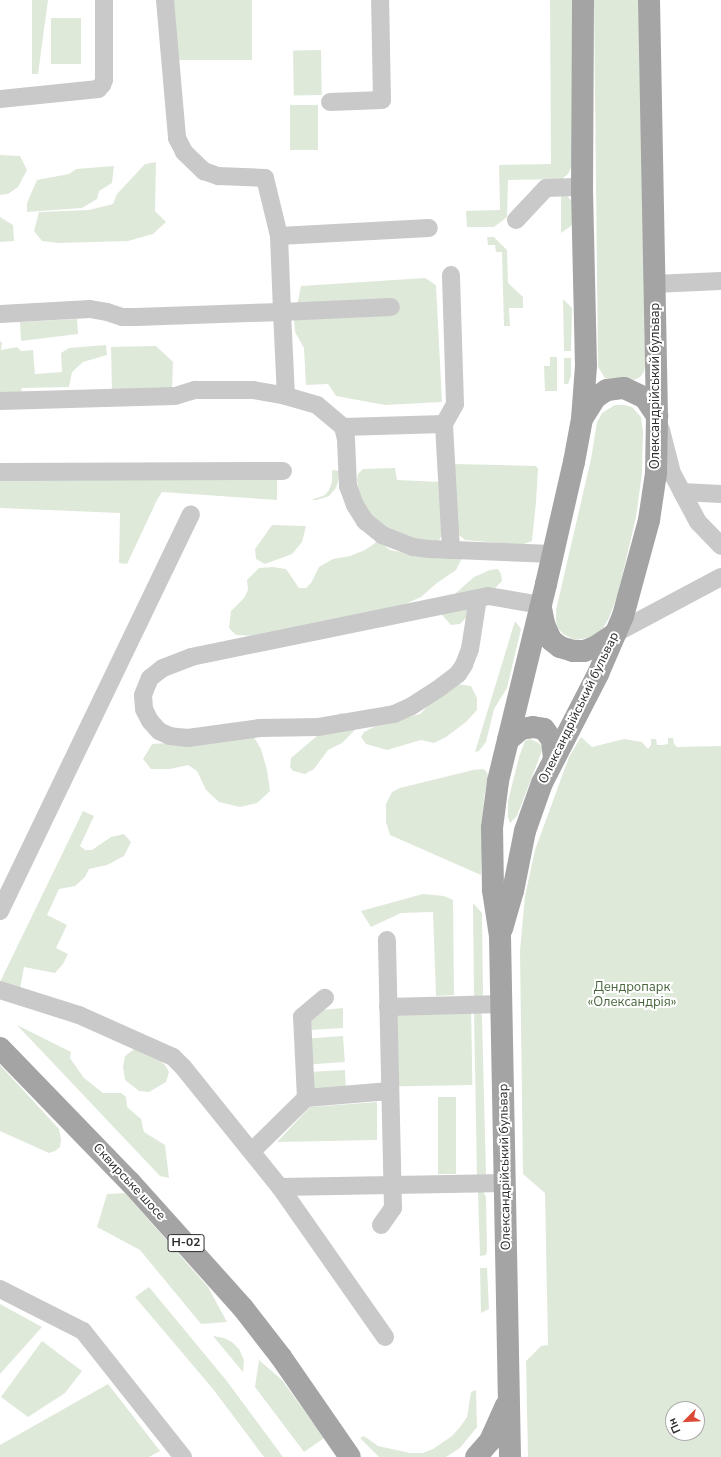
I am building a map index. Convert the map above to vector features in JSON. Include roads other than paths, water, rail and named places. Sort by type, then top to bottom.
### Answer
[{"type":"main road","name":"Олександрійський бульвар","points":[[510,1457],[502,1004],[500,936],[493,890],[492,828],[498,781],[541,605],[574,462],[582,419],[586,366],[582,187],[583,0]]},
{"type":"main road","name":"Олександрійський бульвар","points":[[500,936],[513,891],[525,831],[542,783],[598,674],[623,616],[649,520],[656,473],[657,416],[649,0]]},
{"type":"main road","points":[[582,419],[595,398],[607,390],[624,388],[645,398],[657,416]]},
{"type":"main road","points":[[541,605],[544,624],[551,640],[560,647],[572,651],[584,651],[595,647],[616,633]]},
{"type":"main road","points":[[508,740],[522,730],[533,727],[544,729],[552,740],[554,759]]},
{"type":"main road","name":"Сквирське шосе","points":[[0,1048],[130,1182],[244,1308],[281,1357],[350,1455]]},
{"type":"main road","name":"Олександрійський бульвар","points":[[476,1457],[490,1441],[509,1398]]},
{"type":"street","points":[[0,100],[98,89],[104,80],[104,0]]},
{"type":"street","points":[[165,0],[177,138],[184,152],[204,171],[218,176],[265,178],[279,236],[286,396]]},
{"type":"street","points":[[330,102],[382,100],[380,0]]},
{"type":"street","points":[[516,220],[546,188],[582,187]]},
{"type":"street","points":[[279,236],[429,228]]},
{"type":"street","points":[[451,275],[455,404],[444,424],[451,550]]},
{"type":"street","points":[[654,284],[721,281]]},
{"type":"street","points":[[0,314],[90,309],[122,316],[136,317],[391,308]]},
{"type":"street","points":[[0,400],[176,396],[195,390],[253,390],[286,396],[317,405],[343,427],[346,439],[348,486],[355,505],[365,521],[382,535],[397,542],[414,547],[552,554]]},
{"type":"street","points":[[657,416],[672,473],[698,522],[721,546]]},
{"type":"street","points":[[343,427],[444,424]]},
{"type":"street","points":[[0,472],[283,471]]},
{"type":"street","points":[[682,492],[721,494]]},
{"type":"street","points":[[0,911],[191,516]]},
{"type":"street","points":[[616,633],[721,577]]},
{"type":"street","points":[[478,598],[470,649],[464,665],[458,674],[436,691],[394,714],[318,727],[260,728],[188,738],[170,736],[159,731],[150,721],[144,709],[143,695],[150,678],[172,663],[191,658],[478,598],[488,596],[541,605]]},
{"type":"street","points":[[381,1225],[393,1208],[387,940]]},
{"type":"street","points":[[0,990],[79,1016],[173,1057],[252,1151],[280,1187],[385,1337]]},
{"type":"street","points":[[306,1098],[302,1017],[325,998]]},
{"type":"street","points":[[388,1007],[502,1004]]},
{"type":"street","points":[[252,1151],[306,1098],[390,1091]]},
{"type":"street","points":[[280,1187],[505,1183]]},
{"type":"street","points":[[0,1289],[83,1331],[177,1455]]},
{"type":"park label","name":"Дендропарк «Олександрія»","points":[[632,996]]}]
